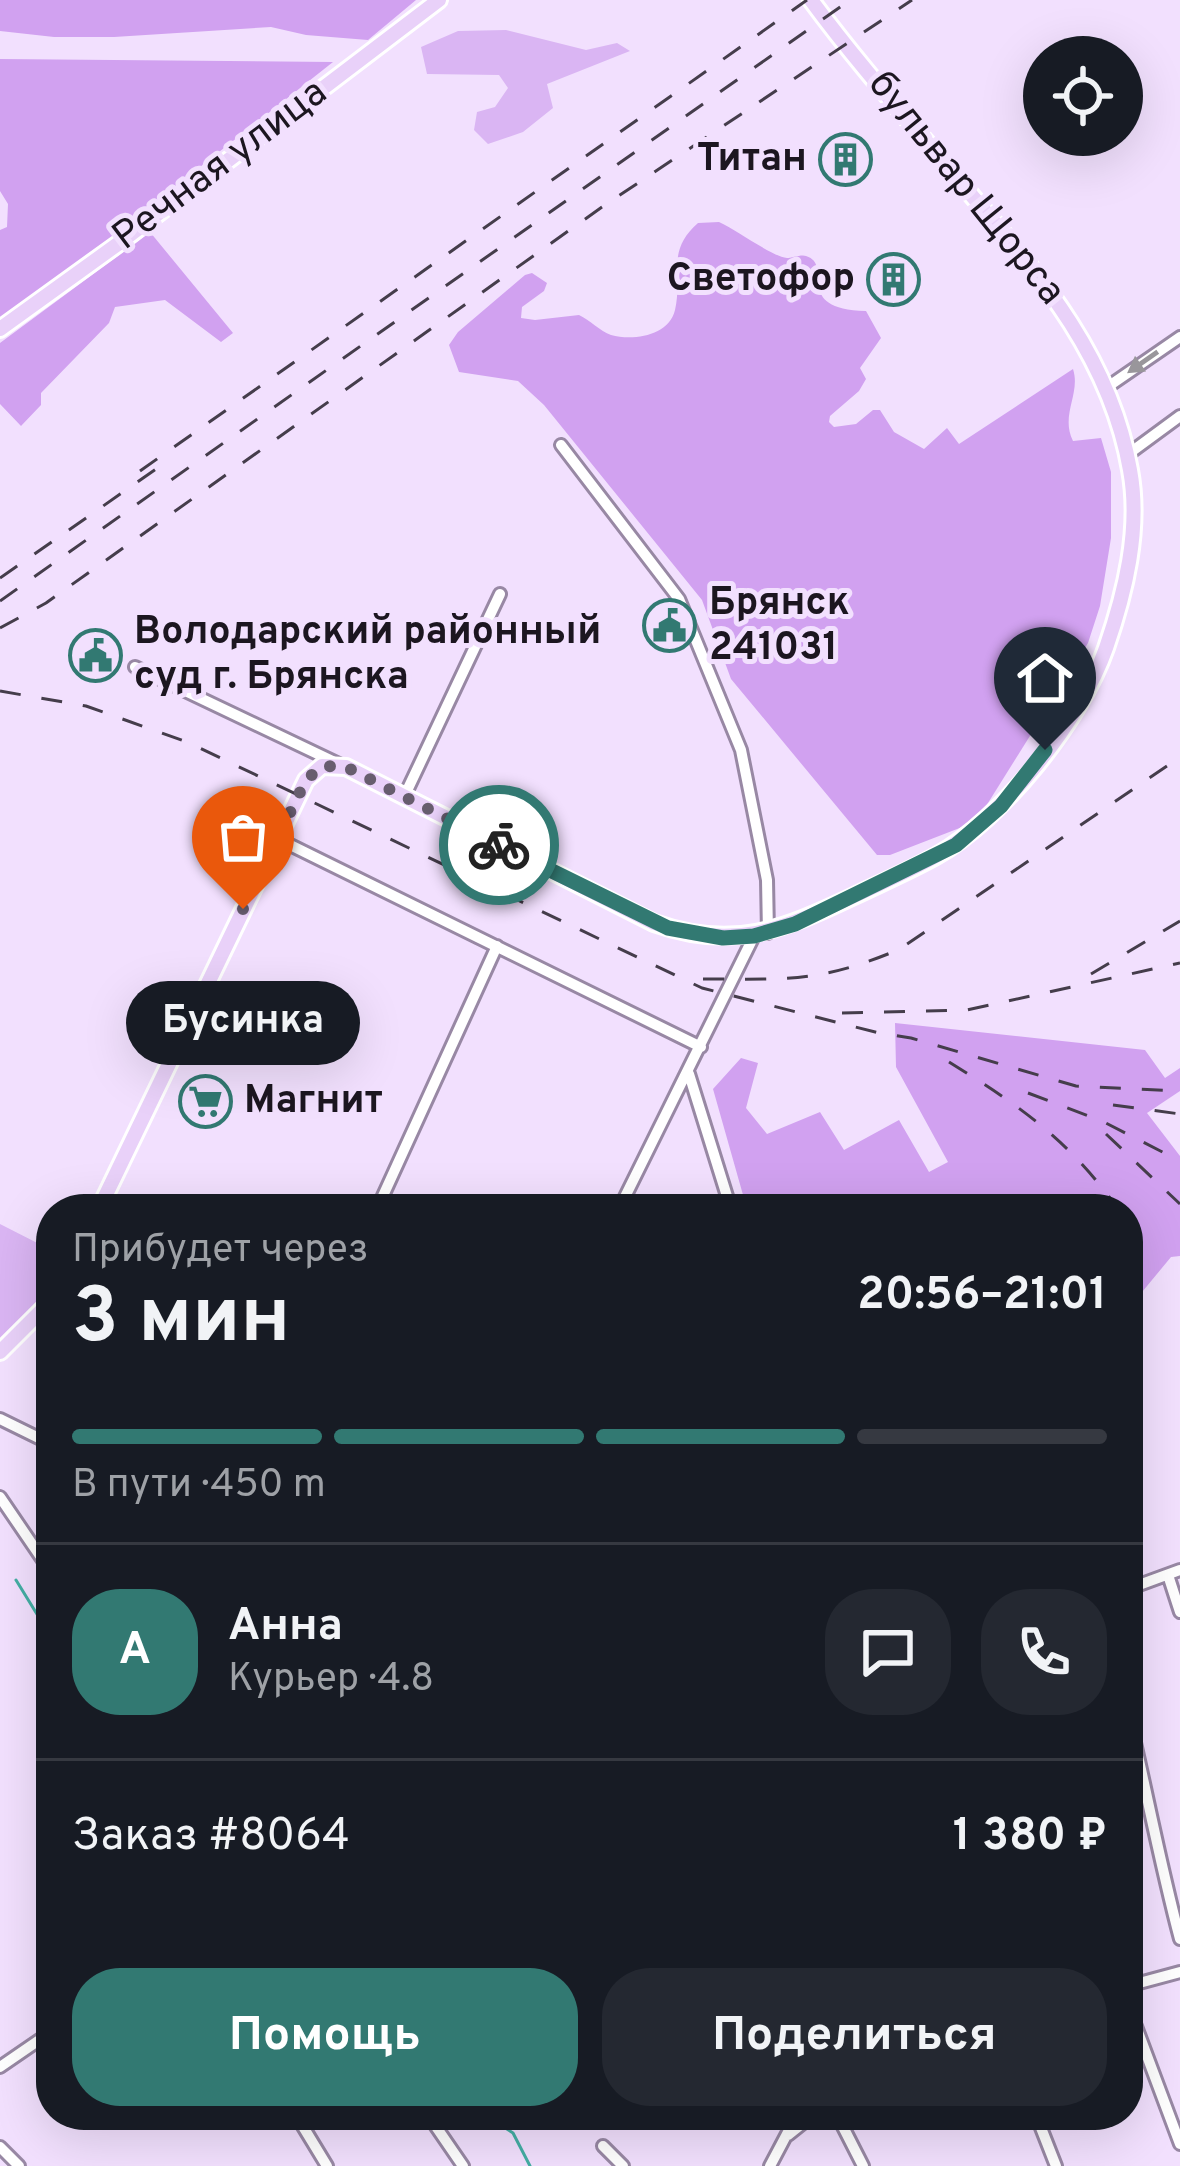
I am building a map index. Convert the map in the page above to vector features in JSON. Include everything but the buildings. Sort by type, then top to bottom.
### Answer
[{"type":"main road","name":"Речная улица","points":[[0,329],[439,0]]},
{"type":"main road","name":"бульвар Щорса","points":[[761,934],[795,924],[956,845],[1001,806],[1088,692],[1117,617],[1131,543],[1131,473],[1106,388],[1086,345],[1048,286],[811,0]]},
{"type":"main road","points":[[106,1194],[277,838],[310,773],[322,766],[346,767],[654,923],[693,934],[761,934]]},
{"type":"main road","points":[[0,1352],[36,1316]]},
{"type":"street","points":[[1106,388],[1180,337]]},
{"type":"street","points":[[1126,455],[1180,416]]},
{"type":"street","points":[[561,445],[679,599],[741,750],[767,880],[761,934],[628,1194]]},
{"type":"street","points":[[404,797],[500,594]]},
{"type":"street","points":[[135,667],[346,767]]},
{"type":"street","points":[[303,745],[310,773]]},
{"type":"street","points":[[277,838],[701,1046]]},
{"type":"street","points":[[384,1194],[497,946]]},
{"type":"street","points":[[689,1074],[726,1194]]},
{"type":"street","points":[[0,1419],[36,1437]]},
{"type":"street","points":[[0,1497],[36,1551]]},
{"type":"street","points":[[1143,1584],[1174,1573],[1180,1612]]},
{"type":"street","points":[[1143,1775],[1153,1840],[1180,1939]]},
{"type":"street","points":[[1143,1982],[1180,1972]]},
{"type":"street","points":[[0,2067],[36,2042]]},
{"type":"street","points":[[1143,2045],[1180,2144]]},
{"type":"street","points":[[304,2130],[324,2165]]},
{"type":"street","points":[[438,2130],[463,2166]]},
{"type":"street","points":[[770,2166],[789,2130]]},
{"type":"street","points":[[786,2136],[794,2130]]},
{"type":"street","points":[[845,2130],[863,2166]]},
{"type":"street","points":[[1042,2130],[1056,2166]]},
{"type":"street","points":[[603,2146],[623,2166]]},
{"type":"street","points":[[0,2147],[19,2166]]},
{"type":"shaded area","points":[[0,0],[416,0],[368,40],[271,27],[54,37],[0,31]]},
{"type":"shaded area","points":[[506,30],[586,50],[617,43],[630,51],[547,84],[553,108],[523,132],[488,144],[474,130],[477,112],[495,107],[508,88],[499,75],[427,74],[421,47],[458,31]]},
{"type":"shaded area","points":[[0,59],[333,62],[0,325],[0,230],[7,227],[8,204],[0,191]]},
{"type":"shaded area","points":[[719,222],[780,256],[806,256],[814,261],[822,295],[829,303],[866,311],[881,338],[860,368],[866,379],[859,391],[830,416],[834,427],[856,424],[880,410],[894,432],[924,449],[947,428],[959,444],[1073,369],[1069,422],[1073,441],[1101,438],[1111,472],[1111,538],[1100,606],[1088,643],[983,811],[970,824],[890,855],[877,855],[731,679],[702,600],[544,405],[518,381],[459,372],[449,345],[458,332],[532,273],[547,283],[544,291],[522,307],[521,318],[579,315],[620,337],[658,331],[675,310],[682,244],[698,223]]},
{"type":"shaded area","points":[[150,232],[233,333],[221,342],[165,300],[115,307],[109,323],[41,393],[41,405],[21,426],[0,404],[0,343]]},
{"type":"shaded area","points":[[895,1023],[1145,1050],[1165,1078],[1180,1068],[1180,1091],[1147,1113],[1180,1156],[1180,1256],[1171,1257],[1143,1291],[1143,1194],[743,1194],[713,1089],[741,1058],[758,1063],[746,1108],[767,1134],[820,1112],[844,1150],[899,1120],[929,1172],[948,1162],[896,1067]]},
{"type":"shaded area","points":[[0,1224],[36,1242],[36,1306],[0,1343]]},
{"type":"waterway","points":[[16,1580],[36,1613]]},
{"type":"waterway","points":[[508,2130],[530,2166]]},
{"type":"railway","points":[[140,471],[807,0]]},
{"type":"railway","points":[[0,601],[850,0]]},
{"type":"railway","points":[[0,628],[46,603],[602,207],[912,0]]},
{"type":"railway","points":[[0,578],[159,467]]},
{"type":"railway","points":[[0,691],[86,706],[187,742],[702,988],[911,1038],[1076,1086],[1180,1091]]},
{"type":"railway","points":[[703,979],[803,977],[900,949],[1180,757]]},
{"type":"railway","points":[[1091,974],[1180,921]]},
{"type":"railway","points":[[842,1013],[967,1010],[1180,963]]},
{"type":"railway","points":[[949,1062],[1042,1126],[1107,1194]]},
{"type":"railway","points":[[1028,1093],[1102,1121],[1180,1161]]},
{"type":"railway","points":[[1113,1105],[1180,1114]]},
{"type":"railway","points":[[1106,1134],[1180,1204]]},
{"type":"way so far","points":[[243,909],[306,780],[322,766],[346,767],[499,845]]},
{"type":"place","name":"Титан","points":[[846,160]]},
{"type":"place","name":"Светофор","points":[[894,280]]},
{"type":"place","name":"Брянск 241031","points":[[670,626]]},
{"type":"place","name":"Володарский районный суд г. Брянска","points":[[95,655]]},
{"type":"place","name":"Бусинка","points":[[243,909]]},
{"type":"place","name":"Магнит","points":[[205,1102]]},
{"type":"route","points":[[499,845],[668,928],[723,938],[754,936],[795,924],[956,845],[1001,806],[1045,750]]}]
